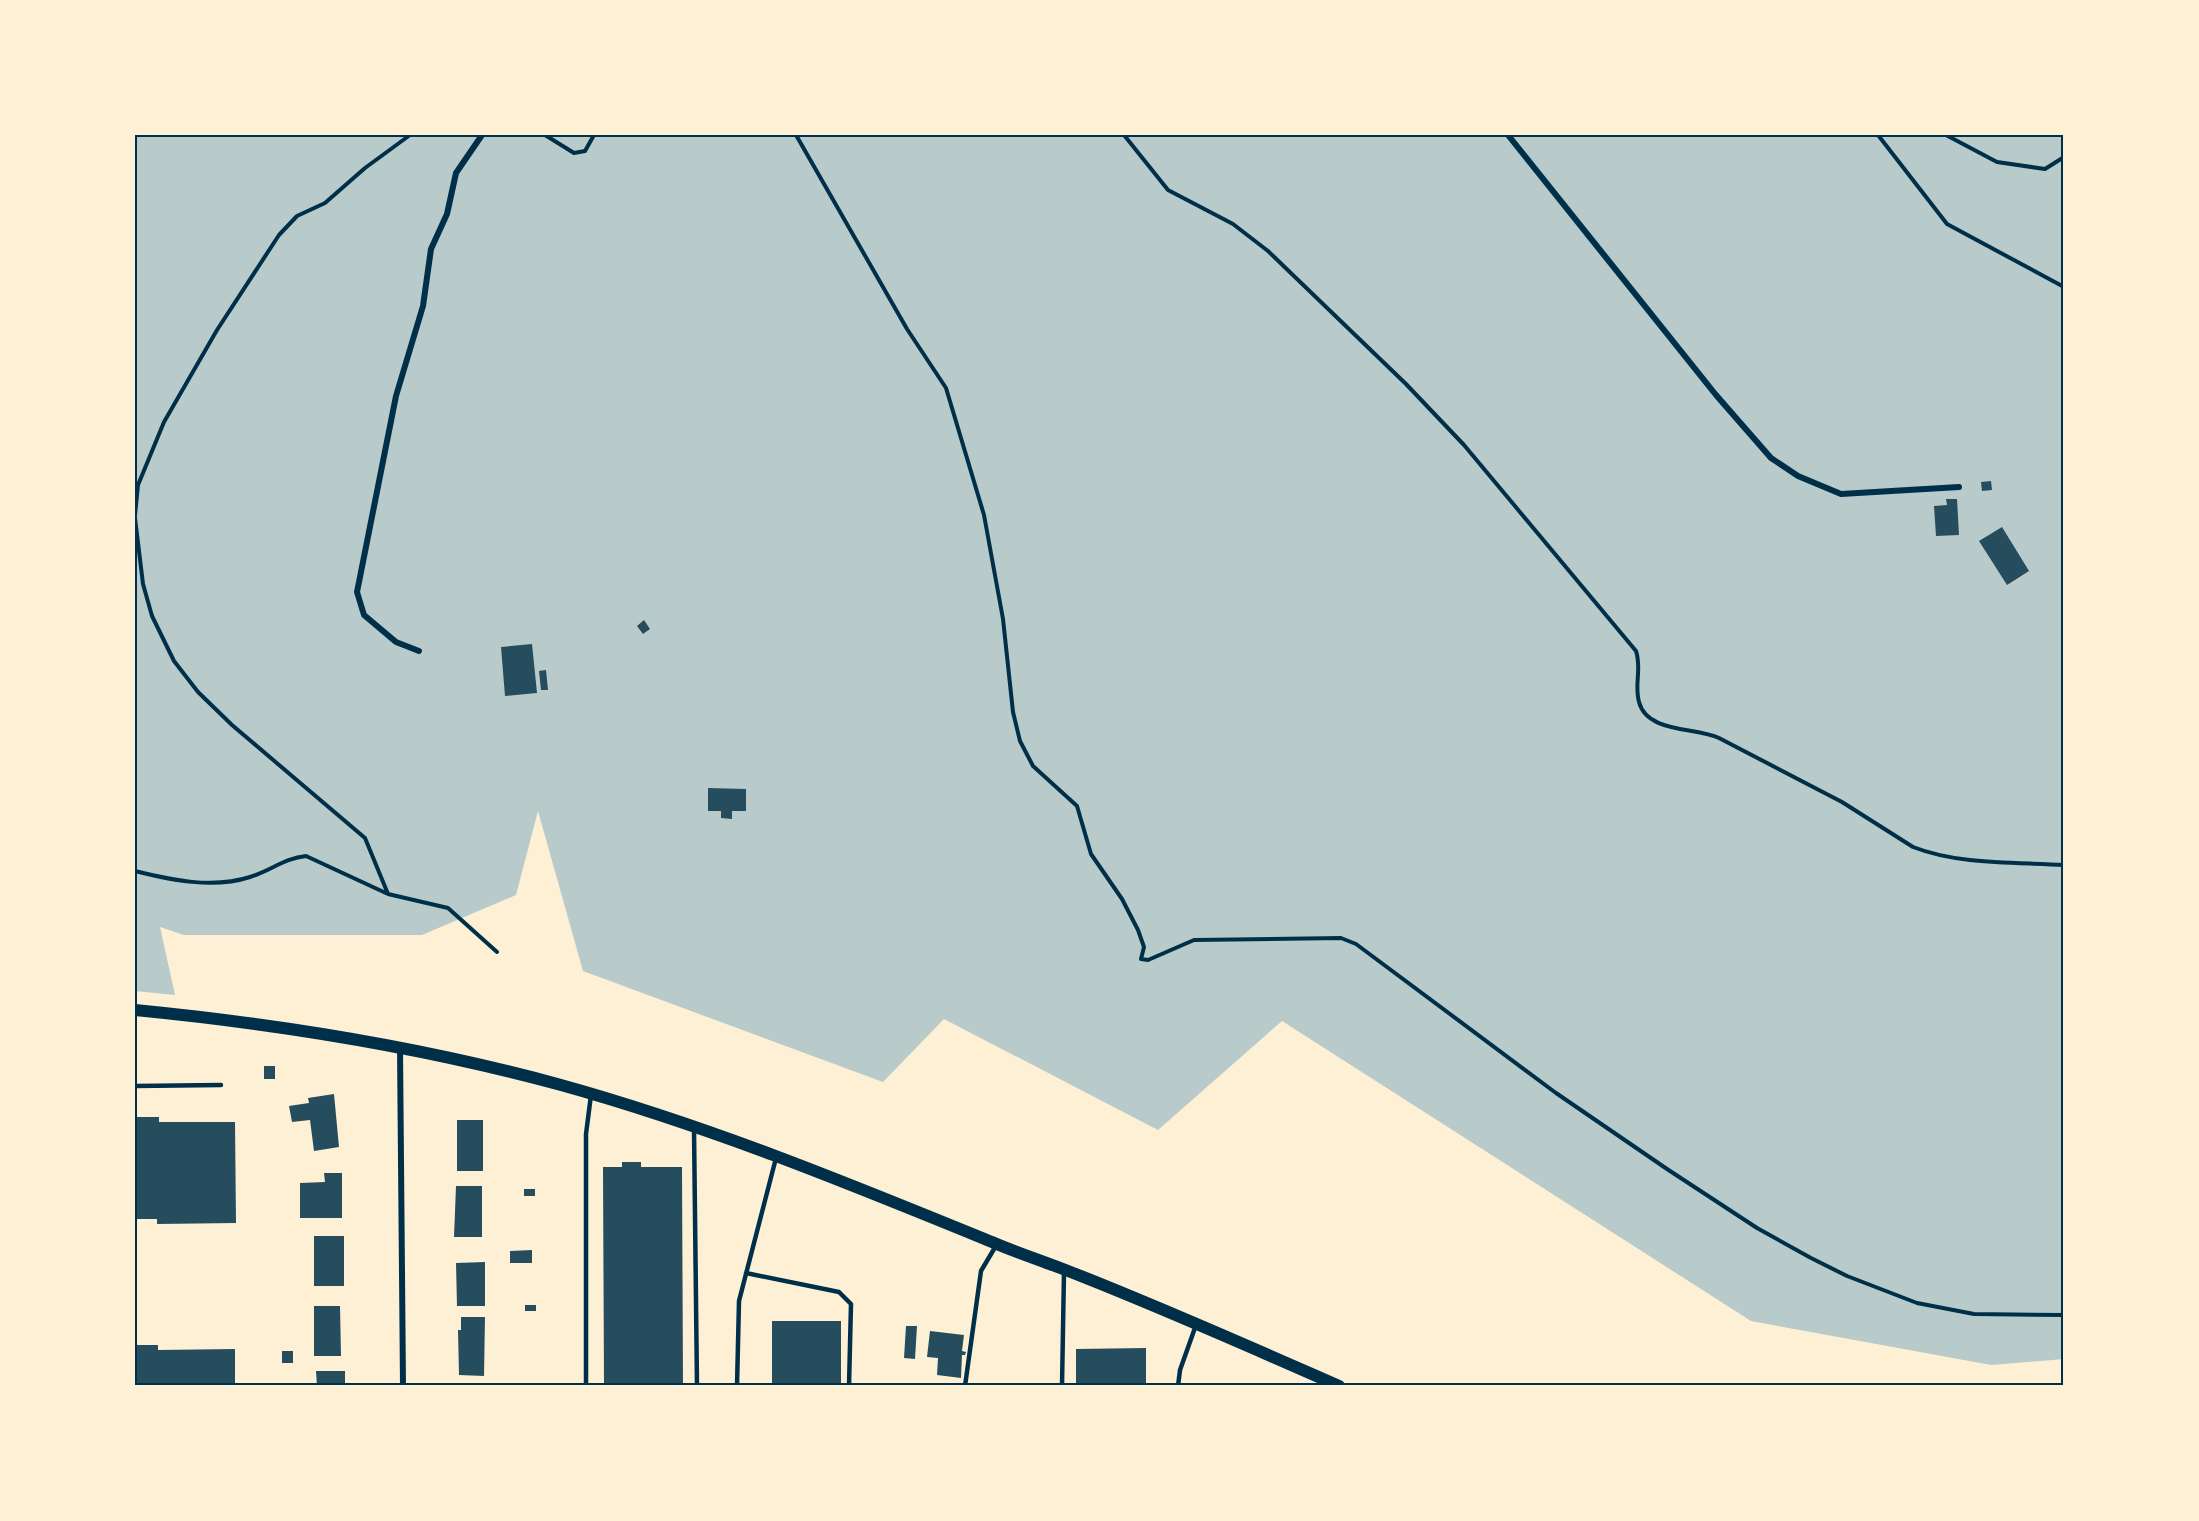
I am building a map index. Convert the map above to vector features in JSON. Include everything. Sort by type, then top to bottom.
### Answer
[{"type":"main road","points":[[135,1010],[330,1035],[400,1048],[591,1094],[777,1155],[1064,1269],[1339,1386]]},
{"type":"street","points":[[419,651],[396,642],[364,615],[357,592],[396,396],[423,306],[431,249],[447,214],[456,173],[482,135]]},
{"type":"street","points":[[1508,135],[1716,395],[1771,458],[1798,476],[1841,494],[1959,487]]},
{"type":"street","points":[[400,1048],[403,1386]]},
{"type":"lane","points":[[135,1086],[221,1085]]},
{"type":"lane","points":[[586,1386],[586,1134],[591,1094]]},
{"type":"lane","points":[[694,1127],[697,1386]]},
{"type":"lane","points":[[737,1386],[739,1301],[777,1155]]},
{"type":"lane","points":[[965,1386],[981,1271],[997,1244]]},
{"type":"lane","points":[[1062,1386],[1064,1269]]},
{"type":"lane","points":[[746,1273],[839,1292],[846,1296],[851,1304],[849,1386]]},
{"type":"lane","points":[[1178,1386],[1180,1370],[1196,1324]]},
{"type":"path","points":[[388,894],[365,838],[334,809],[232,725],[198,692],[174,661],[152,616],[143,584],[135,516],[138,485],[164,422],[217,330],[279,235],[297,216],[330,199],[365,168],[410,135]]},
{"type":"path","points":[[545,135],[574,153],[585,151],[594,135]]},
{"type":"path","points":[[796,135],[907,329],[946,388],[984,515],[1003,619],[1013,712],[1020,741],[1033,766],[1077,806],[1091,854],[1122,899],[1137,930],[1144,947],[1142,958],[1149,960],[1194,940],[1341,938],[1371,955],[1477,1036],[1666,1170],[1741,1218],[1811,1258],[1881,1291],[1928,1305],[1974,1314],[2064,1316]]},
{"type":"path","points":[[1124,135],[1168,190],[1233,224],[1268,250],[1366,344],[1464,446],[1636,651],[1640,663],[1638,700],[1642,710],[1650,718],[1671,728],[1704,731],[1719,738],[1842,802],[1913,847],[1960,858],[2064,865]]},
{"type":"path","points":[[1878,135],[1947,224],[2064,286]]},
{"type":"path","points":[[1946,135],[1997,162],[2045,169],[2064,157]]},
{"type":"path","points":[[135,871],[187,882],[224,881],[248,878],[294,857],[306,856],[388,894],[448,908],[497,952]]},
{"type":"shaded area","points":[[135,135],[2064,135],[2064,1359],[1991,1365],[1751,1321],[1282,1021],[1158,1130],[944,1019],[883,1082],[583,971],[538,811],[516,895],[422,935],[184,935],[160,927],[175,995],[135,991]]},
{"type":"building","points":[[1991,481],[1992,490],[1982,491],[1981,482]]},
{"type":"building","points":[[1946,499],[1957,499],[1959,535],[1936,536],[1934,506],[1947,505]]},
{"type":"building","points":[[2002,527],[2029,571],[2007,585],[1979,541]]},
{"type":"building","points":[[644,620],[650,629],[643,634],[637,626]]},
{"type":"building","points":[[532,644],[537,693],[505,696],[501,647]]},
{"type":"building","points":[[546,670],[548,690],[541,690],[539,671]]},
{"type":"building","points":[[708,788],[746,789],[746,811],[732,811],[732,819],[721,818],[721,811],[708,811]]},
{"type":"building","points":[[264,1066],[275,1066],[275,1079],[264,1079]]},
{"type":"building","points":[[334,1094],[339,1147],[314,1151],[310,1120],[292,1122],[289,1106],[309,1103],[308,1098]]},
{"type":"building","points":[[135,1117],[159,1117],[159,1122],[235,1122],[236,1223],[157,1224],[157,1219],[135,1219]]},
{"type":"building","points":[[457,1120],[483,1120],[483,1171],[457,1171]]},
{"type":"building","points":[[622,1162],[641,1162],[641,1167],[682,1167],[683,1386],[604,1386],[603,1167],[622,1167]]},
{"type":"building","points":[[324,1173],[342,1173],[342,1218],[300,1218],[300,1183],[325,1182]]},
{"type":"building","points":[[456,1186],[482,1186],[482,1237],[454,1237]]},
{"type":"building","points":[[524,1189],[535,1189],[535,1196],[524,1196]]},
{"type":"building","points":[[314,1236],[344,1236],[344,1286],[314,1286]]},
{"type":"building","points":[[532,1250],[532,1263],[510,1263],[510,1251]]},
{"type":"building","points":[[485,1262],[485,1306],[457,1306],[456,1263]]},
{"type":"building","points":[[525,1305],[536,1305],[536,1311],[525,1311]]},
{"type":"building","points":[[314,1306],[340,1306],[341,1356],[314,1356]]},
{"type":"building","points":[[461,1317],[485,1317],[484,1376],[459,1375],[458,1330],[461,1330]]},
{"type":"building","points":[[772,1321],[841,1321],[841,1386],[772,1386]]},
{"type":"building","points":[[906,1326],[917,1326],[915,1359],[904,1358]]},
{"type":"building","points":[[930,1331],[964,1335],[962,1351],[966,1352],[962,1355],[961,1378],[937,1375],[938,1358],[927,1357]]},
{"type":"building","points":[[135,1345],[158,1345],[158,1350],[235,1349],[235,1386],[135,1386]]},
{"type":"building","points":[[1146,1348],[1146,1386],[1076,1386],[1076,1349]]},
{"type":"building","points":[[282,1351],[293,1351],[293,1363],[282,1363]]},
{"type":"building","points":[[316,1371],[345,1371],[345,1386],[317,1386]]}]
